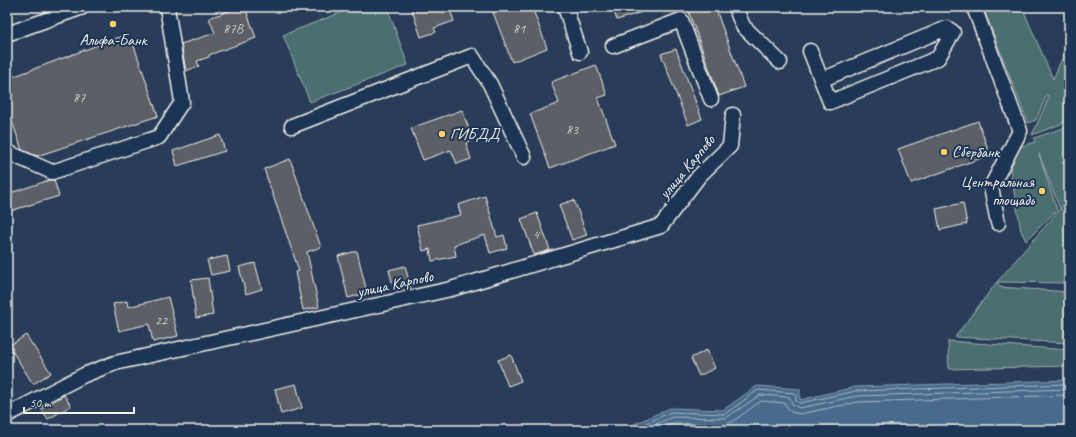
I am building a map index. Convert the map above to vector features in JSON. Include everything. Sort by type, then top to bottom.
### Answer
[{"type":"street","points":[[7,34],[83,7]]},
{"type":"street","points":[[7,152],[52,172],[160,137],[182,102],[167,7]]},
{"type":"street","points":[[565,7],[580,52]]},
{"type":"street","points":[[734,7],[742,26],[780,62]]},
{"type":"street","points":[[974,7],[1020,131],[991,187],[998,223]]},
{"type":"street","points":[[612,46],[681,20],[711,99]]},
{"type":"street","points":[[810,51],[821,80],[830,102],[938,58],[953,32],[947,28],[821,80]]},
{"type":"street","points":[[292,126],[472,56],[490,84],[524,156]]},
{"type":"street","name":"улица Карпово","points":[[7,415],[84,375],[115,363],[451,289],[661,226],[699,176],[730,146],[733,115]]},
{"type":"green space","points":[[355,7],[387,7],[408,65],[310,102],[283,35]]},
{"type":"green space","points":[[983,7],[1022,7],[1053,79],[1069,43],[1069,121],[1032,135],[1049,97],[1047,95],[1036,120],[1028,123]]},
{"type":"green space","points":[[1069,126],[1069,166],[1062,162],[1069,172],[1069,199],[1060,209],[1039,154],[1057,210],[1026,241],[1021,231],[1007,151],[1035,142],[1034,138]]},
{"type":"green space","points":[[1060,209],[1067,212],[1069,211],[1069,283],[997,282]]},
{"type":"green space","points":[[997,282],[1000,287],[1069,292],[1069,343],[955,337]]},
{"type":"green space","points":[[948,341],[1069,350],[1069,366],[949,369]]},
{"type":"water","points":[[1069,380],[1069,430],[621,430],[670,408],[723,410],[757,386],[800,389],[800,400],[855,387]]},
{"type":"building","points":[[240,7],[245,7],[256,38],[209,55],[209,57],[197,61],[199,66],[186,71],[181,44],[215,33],[209,18]]},
{"type":"building","points":[[411,7],[449,7],[454,21],[434,28],[436,32],[421,37]]},
{"type":"building","points":[[491,7],[532,7],[547,48],[512,62]]},
{"type":"building","points":[[612,7],[650,7],[651,9],[617,20]]},
{"type":"building","points":[[687,7],[715,7],[744,87],[719,96]]},
{"type":"building","points":[[122,36],[126,45],[133,43],[158,116],[37,156],[22,150],[7,107],[7,79]]},
{"type":"building","points":[[676,49],[702,119],[688,125],[661,54]]},
{"type":"building","points":[[596,65],[607,95],[598,98],[615,144],[550,168],[530,114],[559,103],[551,82]]},
{"type":"building","name":"ГИБДД","points":[[462,110],[473,140],[466,143],[471,159],[457,164],[451,150],[423,160],[411,128]]},
{"type":"building","name":"Сбербанк","points":[[978,121],[990,155],[911,183],[898,149]]},
{"type":"building","points":[[220,135],[225,151],[177,166],[173,151]]},
{"type":"building","points":[[290,159],[321,247],[307,252],[319,307],[303,310],[295,272],[299,271],[264,169]]},
{"type":"building","points":[[54,180],[59,196],[7,212],[7,194]]},
{"type":"building","points":[[485,196],[497,237],[504,235],[507,248],[490,253],[485,235],[454,245],[456,256],[432,261],[430,249],[423,251],[417,225],[461,215],[458,205]]},
{"type":"building","points":[[574,200],[587,235],[572,240],[559,205]]},
{"type":"building","points":[[963,203],[967,224],[940,230],[936,209]]},
{"type":"building","points":[[537,213],[550,250],[534,255],[521,219]]},
{"type":"building","points":[[357,251],[367,293],[348,298],[338,256]]},
{"type":"building","points":[[227,256],[230,271],[211,275],[207,260]]},
{"type":"building","points":[[255,263],[262,289],[246,294],[239,267]]},
{"type":"building","points":[[405,266],[411,289],[395,293],[389,270]]},
{"type":"building","points":[[208,278],[213,315],[196,318],[191,280]]},
{"type":"building","points":[[168,297],[178,336],[153,342],[149,324],[119,331],[113,304],[127,301],[128,307]]},
{"type":"building","points":[[26,335],[51,373],[33,384],[9,346]]},
{"type":"building","points":[[707,350],[715,368],[699,376],[691,358]]},
{"type":"building","points":[[511,355],[521,381],[508,386],[498,360]]},
{"type":"building","points":[[296,384],[302,408],[281,414],[275,389]]},
{"type":"building","points":[[64,395],[71,406],[48,419],[41,409]]},
{"type":"place","name":"Альфа-Банк","points":[[113,24]]},
{"type":"place","name":"ГИБДД","points":[[442,134]]},
{"type":"place","name":"Сбербанк","points":[[944,152]]},
{"type":"place","name":"Центральная площадь","points":[[1042,191]]}]
